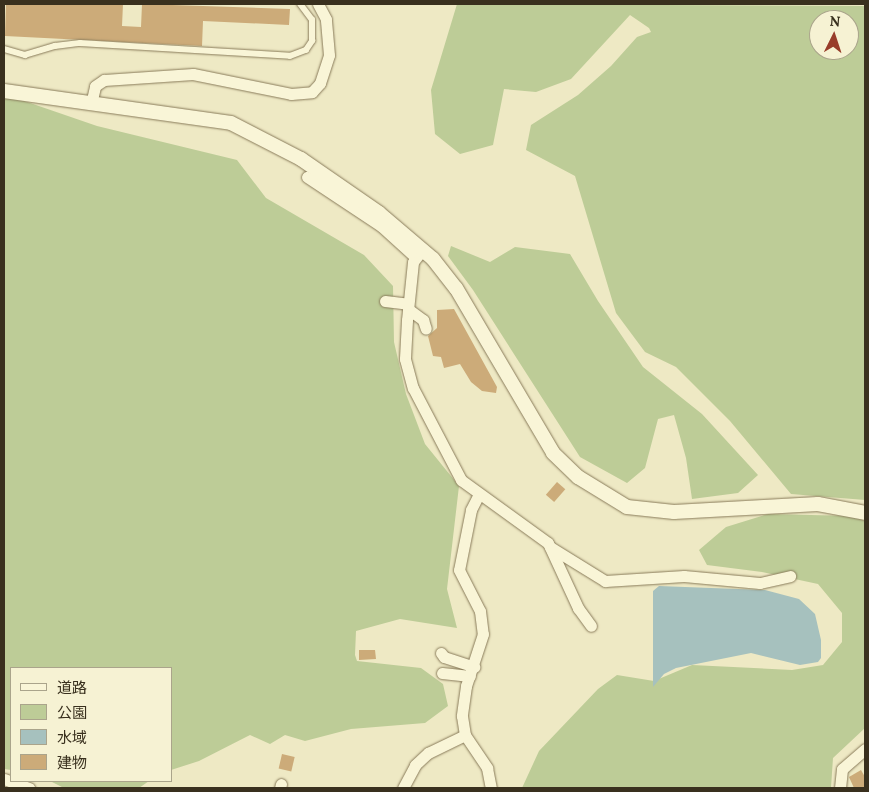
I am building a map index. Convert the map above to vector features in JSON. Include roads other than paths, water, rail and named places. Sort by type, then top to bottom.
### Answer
[{"type":"street","points":[[91,104],[95,86],[104,80],[193,74],[291,94],[312,92],[320,83],[329,55],[326,19],[318,4]]},
{"type":"street","points":[[4,91],[208,118],[255,134],[332,180],[379,213],[456,288],[553,453],[578,477],[605,495],[627,506],[650,511],[818,504],[865,513]]},
{"type":"street","points":[[307,177],[418,252]]},
{"type":"street","points":[[418,252],[408,306],[405,359],[413,388],[461,480],[540,536],[550,547],[605,580],[684,576],[760,583],[790,576]]},
{"type":"street","points":[[385,301],[408,306],[423,320],[426,329]]},
{"type":"street","points":[[479,494],[471,510],[458,570],[481,618],[481,646],[472,671],[462,716],[465,735],[487,768],[491,788]]},
{"type":"street","points":[[550,547],[578,608],[591,626]]},
{"type":"street","points":[[441,653],[444,657],[472,671]]},
{"type":"street","points":[[442,673],[472,671]]},
{"type":"street","points":[[404,788],[415,765],[428,752],[465,735]]},
{"type":"street","points":[[840,788],[842,769],[865,749]]},
{"type":"street","points":[[12,782],[29,788]]},
{"type":"lane","points":[[4,49],[25,55],[55,46],[80,43],[290,56],[306,50],[312,41],[312,20],[300,4]]},
{"type":"water","points":[[659,586],[765,590],[799,599],[815,614],[821,640],[821,658],[818,662],[800,665],[751,653],[676,668],[664,674],[653,687],[653,591]]}]
